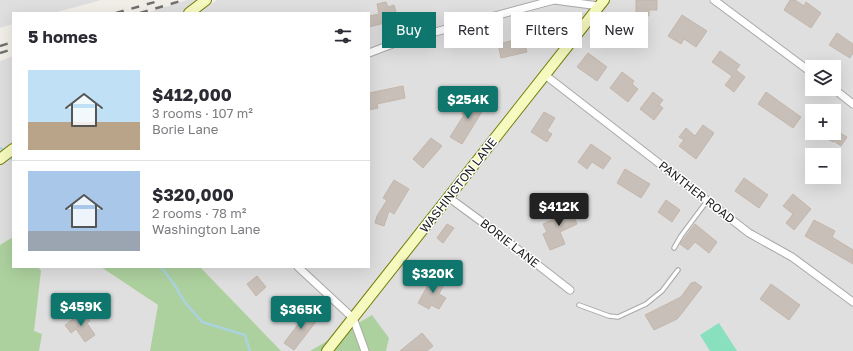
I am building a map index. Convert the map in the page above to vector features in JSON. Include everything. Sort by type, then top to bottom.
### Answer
[{"type":"main road","points":[[190,12],[206,0]]},
{"type":"main road","name":"WASHINGTON LANE","points":[[328,351],[601,3]]},
{"type":"main road","points":[[0,159],[12,150]]},
{"type":"street","points":[[370,52],[398,42],[554,0],[601,3]]},
{"type":"street","points":[[714,0],[805,68]]},
{"type":"street","name":"PANTHER ROAD","points":[[545,75],[749,232],[792,257],[853,302]]},
{"type":"street","points":[[841,95],[853,104]]},
{"type":"street","name":"BORIE LANE","points":[[448,197],[570,290]]},
{"type":"street","points":[[299,268],[353,318],[366,351]]},
{"type":"lane","points":[[674,248],[681,236],[708,200]]},
{"type":"lane","points":[[579,305],[609,316],[618,317],[646,304],[662,291],[678,270]]},
{"type":"shaded area","points":[[0,0],[101,0],[58,12],[12,12],[12,24],[0,28]]},
{"type":"shaded area","points":[[187,0],[207,0],[191,12],[150,12]]},
{"type":"shaded area","points":[[217,0],[604,0],[595,12],[590,12],[590,18],[582,28],[582,12],[511,12],[511,48],[566,48],[327,351],[0,351],[0,61],[12,56],[12,268],[370,268],[370,12],[199,12]]},
{"type":"shaded area","points":[[610,0],[853,0],[853,351],[335,351],[572,48],[582,48],[582,36],[590,26],[590,48],[648,48],[648,12],[601,12]]},
{"type":"green space","points":[[12,238],[12,268],[39,268],[41,271],[34,331],[42,334],[39,351],[0,351],[0,245]]},
{"type":"green space","points":[[102,268],[201,268],[281,351],[150,351],[158,305]]},
{"type":"green space","points":[[372,315],[389,338],[386,351],[310,351]]},
{"type":"green space","points":[[719,323],[737,351],[710,351],[700,335]]},
{"type":"building","points":[[636,0],[657,0],[657,10],[649,10],[649,16],[648,12],[636,12]]},
{"type":"building","points":[[790,0],[795,0],[804,6],[806,2],[821,13],[811,28],[784,10]]},
{"type":"building","points":[[386,2],[388,7],[394,5],[396,12],[382,12],[382,24],[370,27],[370,16],[379,14],[377,4]]},
{"type":"building","points":[[682,15],[707,31],[696,47],[684,39],[681,44],[668,36]]},
{"type":"building","points":[[837,33],[853,44],[853,53],[850,58],[829,45]]},
{"type":"building","points":[[511,41],[511,48],[526,48],[527,52],[501,58],[499,48],[503,48],[503,43]]},
{"type":"building","points":[[720,51],[740,65],[736,70],[745,77],[734,92],[725,85],[732,76],[712,62]]},
{"type":"building","points":[[588,53],[607,67],[597,81],[577,67]]},
{"type":"building","points":[[622,72],[634,81],[632,84],[638,89],[628,102],[610,88]]},
{"type":"building","points":[[403,86],[405,98],[377,104],[378,108],[370,110],[370,93]]},
{"type":"building","points":[[653,92],[663,100],[659,105],[663,108],[654,120],[640,109]]},
{"type":"building","points":[[766,92],[801,117],[793,128],[758,104]]},
{"type":"building","points":[[473,97],[486,105],[462,144],[450,137]]},
{"type":"building","points":[[544,112],[555,118],[547,131],[552,134],[547,142],[531,132]]},
{"type":"building","points":[[703,125],[714,133],[696,159],[679,146],[684,140],[679,137],[686,128],[695,136]]},
{"type":"building","points":[[841,133],[847,137],[841,146],[834,141],[829,140],[841,140]]},
{"type":"building","points":[[431,138],[442,146],[423,168],[413,159]]},
{"type":"building","points":[[591,144],[611,158],[603,169],[592,162],[587,169],[578,162]]},
{"type":"building","points":[[625,169],[650,184],[641,198],[617,183]]},
{"type":"building","points":[[744,178],[768,195],[759,208],[735,191]]},
{"type":"building","points":[[394,180],[409,189],[394,214],[389,211],[384,226],[375,223],[377,216],[387,200],[383,198]]},
{"type":"building","points":[[793,194],[811,209],[794,230],[786,223],[793,214],[783,206]]},
{"type":"building","points":[[666,200],[680,210],[672,222],[658,212]]},
{"type":"building","points":[[568,203],[577,224],[560,232],[565,244],[550,250],[543,234],[547,232],[543,224],[561,216],[557,207]]},
{"type":"building","points":[[814,220],[835,231],[832,237],[853,250],[853,264],[805,236]]},
{"type":"building","points":[[447,224],[454,228],[443,243],[437,238]]},
{"type":"building","points":[[695,224],[717,242],[709,253],[695,242],[688,250],[680,244]]},
{"type":"building","points":[[257,276],[266,287],[256,296],[247,284]]},
{"type":"building","points":[[433,276],[445,283],[439,294],[446,298],[439,309],[431,305],[429,309],[418,303]]},
{"type":"building","points":[[695,282],[702,287],[677,319],[654,330],[645,315],[681,297],[691,283]]},
{"type":"building","points":[[771,284],[800,305],[789,320],[760,299]]},
{"type":"building","points":[[306,310],[318,319],[294,350],[284,343],[302,319],[300,318]]},
{"type":"building","points":[[83,312],[90,321],[87,323],[95,335],[85,342],[76,329],[71,333],[65,325]]},
{"type":"building","points":[[422,333],[433,346],[427,351],[400,351]]},
{"type":"waterway","points":[[162,268],[174,284],[184,301],[202,322],[245,335],[250,351]]},
{"type":"railway","points":[[120,12],[162,0]]},
{"type":"railway","points":[[143,12],[184,0]]},
{"type":"railway","points":[[0,46],[12,42]]},
{"type":"railway","points":[[0,53],[12,49]]}]
